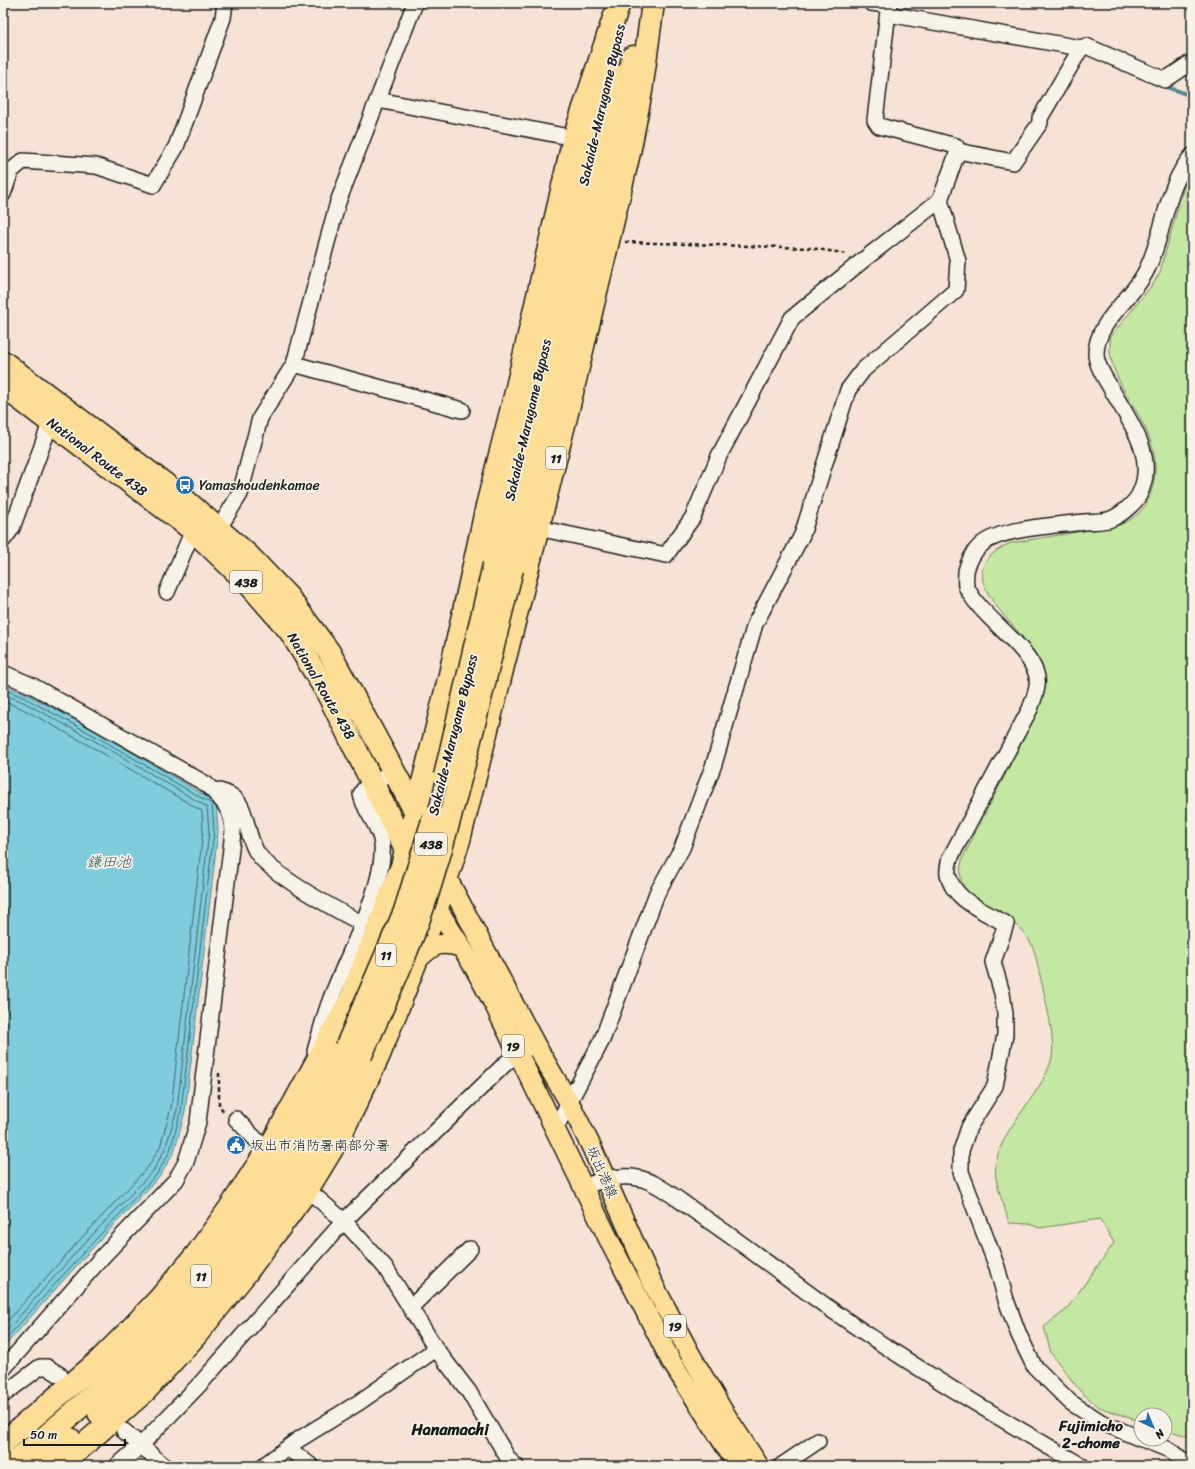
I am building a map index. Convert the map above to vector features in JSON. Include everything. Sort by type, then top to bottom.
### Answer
[{"type":"highway","points":[[3,1443],[100,1360],[161,1297],[197,1254],[270,1154],[350,1001],[370,926],[402,866],[416,812],[427,760],[449,679],[487,506],[517,389],[574,138],[619,3]]},
{"type":"highway","name":"Sakaide-Marugame Bypass","points":[[503,567],[626,3]]},
{"type":"highway","name":"Sakaide-Marugame Bypass","points":[[38,1466],[85,1426],[142,1371],[196,1310],[242,1251],[286,1189],[324,1125],[353,1052],[404,911],[426,843],[503,567],[646,3]]},
{"type":"highway","name":"11","points":[[437,908],[446,876],[459,840],[609,242],[641,91],[653,3]]},
{"type":"highway","name":"National Route 438","points":[[3,362],[52,411],[193,530],[244,579],[290,631],[327,692],[437,908]]},
{"type":"highway","name":"National Route 438","points":[[3,386],[52,411],[178,494],[219,528],[249,556],[288,597],[306,619],[329,652],[416,812],[446,876]]},
{"type":"highway","points":[[381,747],[398,766],[415,767],[427,760]]},
{"type":"highway","points":[[60,1466],[145,1391],[196,1335],[246,1273],[341,1134],[378,1055],[437,908]]},
{"type":"highway","name":"Sakaide-Marugame Bypass","points":[[9,1466],[75,1410],[120,1367],[183,1298],[229,1240],[311,1112],[353,1052]]},
{"type":"main road","name":"坂出港線","points":[[446,876],[535,1044],[570,1104],[650,1278],[689,1352],[723,1411],[759,1466]]},
{"type":"main road","name":"坂出港線","points":[[437,908],[460,947],[474,967],[494,1004],[517,1054],[613,1248],[671,1361],[738,1466]]},
{"type":"main road","points":[[415,962],[437,944],[446,943],[460,947]]},
{"type":"street","points":[[3,194],[11,170],[23,161],[96,166],[153,184],[176,148],[223,18],[226,3]]},
{"type":"street","points":[[219,528],[240,494],[260,418],[294,364],[338,202],[415,3]]},
{"type":"street","points":[[871,3],[1081,48],[1086,46],[1165,80],[1192,62]]},
{"type":"street","points":[[538,528],[666,555],[693,517],[719,456],[792,318],[940,200],[958,151],[956,146],[879,126],[875,120],[888,7]]},
{"type":"street","points":[[958,151],[1013,162],[1040,122],[1040,118],[1081,48]]},
{"type":"street","points":[[378,100],[574,138]]},
{"type":"street","points":[[1133,1435],[1101,1422],[1070,1402],[1034,1366],[1019,1335],[1006,1300],[997,1267],[961,1172],[961,1151],[969,1127],[995,1086],[1005,1035],[1005,1013],[1002,993],[993,962],[1006,924],[959,895],[951,885],[948,872],[950,858],[1030,709],[1036,691],[1036,674],[1029,660],[975,599],[966,584],[966,571],[971,558],[981,545],[1000,535],[1044,526],[1111,519],[1128,509],[1139,495],[1146,464],[1142,446],[1104,378],[1096,357],[1097,340],[1112,317],[1145,274],[1154,252],[1175,184],[1185,164],[1192,156]]},
{"type":"street","points":[[555,1129],[570,1104],[602,1040],[657,893],[682,848],[714,764],[755,624],[802,535],[848,390],[863,370],[956,290],[958,261],[940,200]]},
{"type":"street","points":[[294,364],[462,410]]},
{"type":"street","points":[[3,540],[12,528],[46,435],[52,411]]},
{"type":"street","points":[[168,592],[193,530]]},
{"type":"street","points":[[3,673],[33,686],[206,784],[228,808],[233,819],[233,832],[198,1122],[186,1162],[176,1180],[104,1255],[3,1369]]},
{"type":"street","points":[[315,1053],[330,1002],[370,926],[382,857],[380,834],[362,800],[361,794],[374,783],[394,770]]},
{"type":"street","points":[[212,790],[225,791],[236,798],[242,805],[256,851],[268,866],[323,902],[370,926]]},
{"type":"street","points":[[117,1466],[141,1445],[200,1384],[344,1220],[517,1054],[535,1044]]},
{"type":"street","points":[[236,1119],[270,1154]]},
{"type":"street","points":[[584,1187],[605,1178],[638,1178],[656,1185],[863,1332],[976,1404],[1082,1466]]},
{"type":"street","points":[[305,1187],[344,1220],[385,1267],[436,1349],[469,1392],[510,1460],[516,1466]]},
{"type":"street","points":[[410,1308],[470,1249]]},
{"type":"street","points":[[263,1466],[436,1349]]},
{"type":"street","points":[[3,1395],[40,1367],[46,1367],[60,1375]]},
{"type":"street","points":[[124,1431],[164,1466]]},
{"type":"street","points":[[781,1466],[818,1441]]},
{"type":"street","points":[[1160,1447],[1172,1452],[1189,1466]]},
{"type":"street","points":[[288,1448],[311,1466]]},
{"type":"path","points":[[609,242],[811,248],[851,255],[862,261]]},
{"type":"green space","points":[[1192,172],[1192,1437],[1173,1432],[1173,1407],[1133,1407],[1133,1419],[1099,1407],[1080,1391],[1051,1353],[1044,1327],[1066,1310],[1114,1243],[1100,1219],[1040,1228],[1029,1224],[1009,1223],[996,1179],[996,1163],[1008,1132],[1047,1072],[1052,1057],[1052,1036],[1036,958],[1029,939],[1015,924],[968,891],[963,886],[960,874],[962,859],[1038,710],[1041,697],[1042,670],[1040,663],[1028,643],[991,598],[983,583],[983,568],[991,555],[1011,543],[1106,528],[1125,523],[1142,510],[1148,500],[1155,471],[1153,449],[1146,429],[1116,374],[1111,355],[1111,336],[1153,284],[1160,272],[1183,189]]},
{"type":"water","name":"鎌田池","points":[[3,685],[27,694],[99,733],[216,802],[218,832],[185,1112],[174,1152],[160,1176],[86,1255],[3,1348]]},
{"type":"waterway","points":[[1164,86],[1192,96]]},
{"type":"place","name":"Yamashoudenkamae","points":[[185,485]]},
{"type":"place","name":"坂出市消防署南部分署","points":[[236,1145]]},
{"type":"district","name":"Hanamachi","points":[[450,1429]]},
{"type":"district","name":"Fujimicho 2-chome","points":[[1091,1434]]}]
